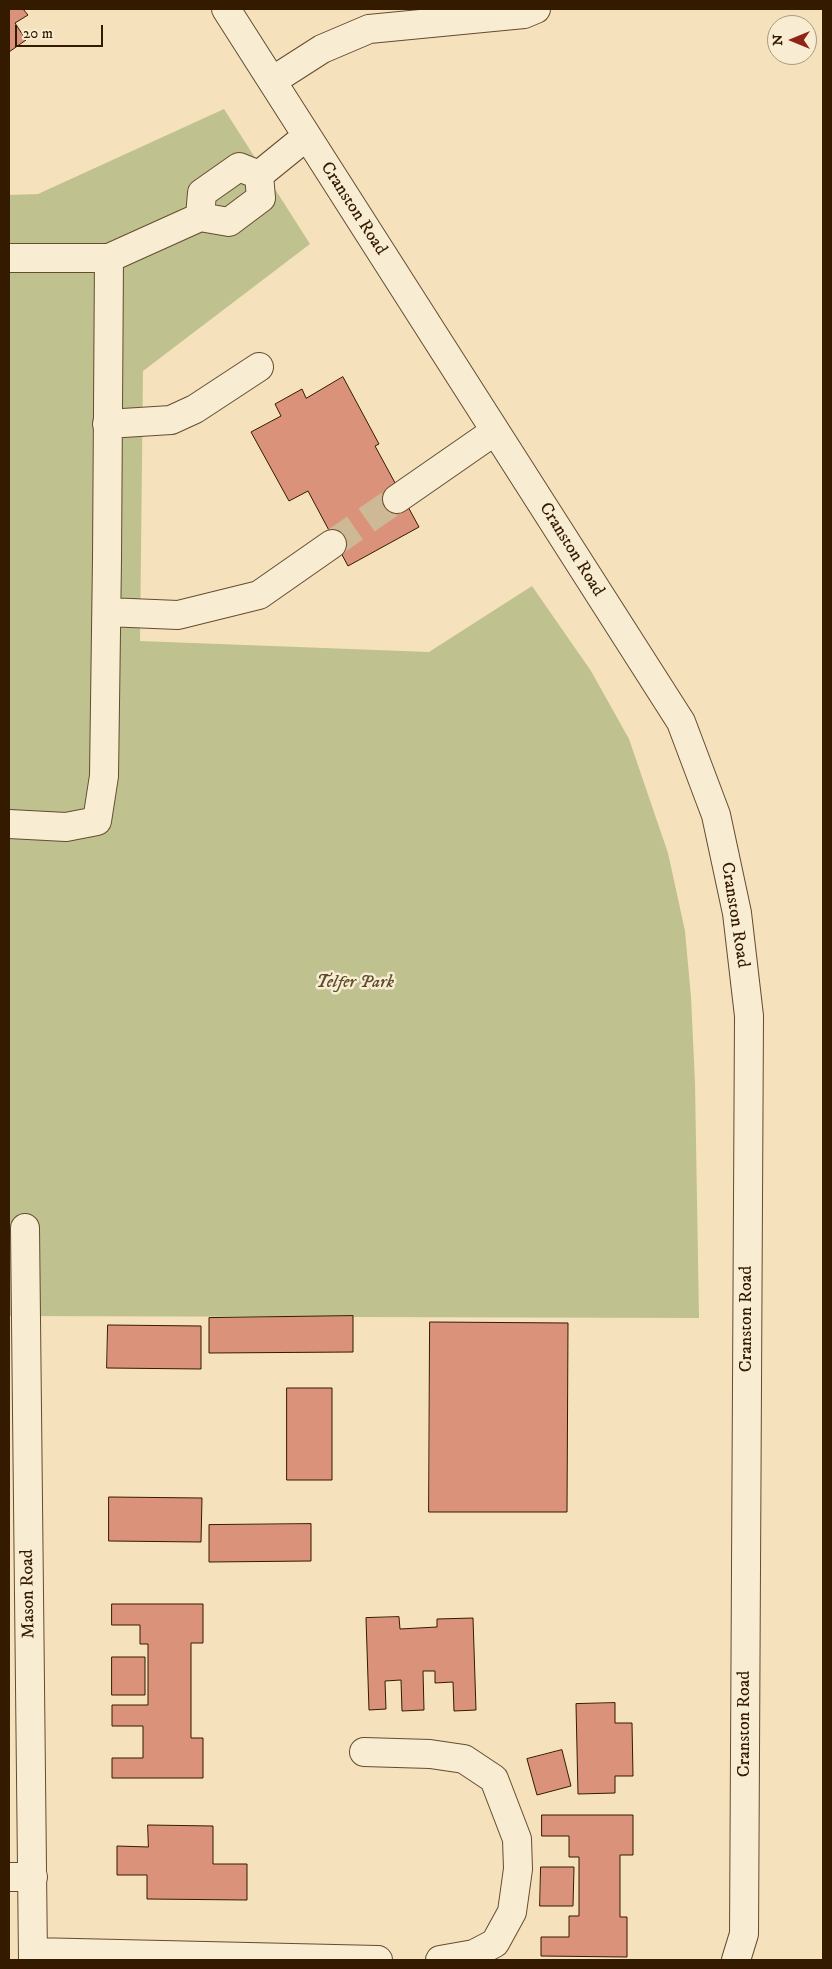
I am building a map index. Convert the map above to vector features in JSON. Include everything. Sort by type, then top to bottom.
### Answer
[{"type":"street","name":"Cranston Road","points":[[226,9],[681,722],[716,815],[738,913],[749,1016],[744,1934],[736,1960]]},
{"type":"street","points":[[272,81],[322,49],[369,29],[524,14],[536,9]]},
{"type":"street","points":[[259,175],[307,136]]},
{"type":"street","points":[[200,217],[202,192],[239,167],[259,175]]},
{"type":"street","points":[[9,258],[109,258],[200,217],[229,222],[261,198],[259,175]]},
{"type":"street","points":[[9,824],[66,826],[97,821],[104,776],[109,258]]},
{"type":"street","points":[[107,424],[172,420],[195,409],[259,367]]},
{"type":"street","points":[[397,499],[495,431]]},
{"type":"street","points":[[106,612],[178,615],[259,595],[332,544]]},
{"type":"street","name":"Mason Road","points":[[25,1228],[17,1351],[21,1877],[33,1956]]},
{"type":"street","points":[[364,1752],[430,1754],[464,1759],[494,1779],[517,1839],[518,1869],[512,1912],[495,1943],[474,1954],[440,1960]]},
{"type":"street","points":[[33,1956],[378,1960]]},
{"type":"green space","name":"Telfer Park","points":[[224,109],[310,244],[143,371],[140,641],[429,652],[532,586],[591,671],[629,739],[668,853],[685,931],[691,997],[695,1083],[699,1318],[9,1316],[9,195],[38,194]]},
{"type":"building","points":[[9,9],[23,9],[28,15],[15,23],[26,40],[9,52]]},
{"type":"building","points":[[343,377],[379,444],[375,446],[419,527],[348,566],[308,491],[289,501],[251,432],[281,416],[275,404],[302,389],[306,398]]},
{"type":"building","points":[[353,1316],[353,1352],[209,1353],[209,1318]]},
{"type":"building","points":[[430,1322],[568,1323],[567,1512],[429,1512]]},
{"type":"building","points":[[108,1325],[201,1326],[201,1369],[107,1368]]},
{"type":"building","points":[[287,1388],[332,1388],[332,1480],[287,1480]]},
{"type":"building","points":[[109,1497],[202,1498],[201,1542],[109,1541]]},
{"type":"building","points":[[311,1524],[311,1561],[209,1562],[209,1525]]},
{"type":"building","points":[[112,1604],[203,1604],[203,1643],[191,1643],[191,1738],[203,1738],[203,1778],[112,1778],[112,1758],[143,1758],[143,1726],[112,1726],[112,1705],[148,1705],[148,1644],[140,1644],[140,1625],[112,1625]]},
{"type":"building","points":[[399,1617],[400,1629],[437,1627],[437,1619],[473,1618],[476,1710],[454,1711],[453,1682],[435,1683],[435,1671],[423,1671],[424,1710],[402,1711],[401,1680],[385,1681],[386,1709],[369,1710],[366,1618]]},
{"type":"building","points":[[112,1657],[145,1657],[145,1695],[112,1695]]},
{"type":"building","points":[[615,1703],[615,1723],[632,1723],[633,1776],[615,1776],[615,1793],[578,1794],[576,1704]]},
{"type":"building","points":[[562,1750],[571,1786],[537,1795],[527,1759]]},
{"type":"building","points":[[542,1815],[633,1815],[633,1855],[620,1855],[620,1917],[627,1917],[627,1957],[541,1956],[541,1937],[569,1937],[569,1916],[579,1916],[579,1857],[569,1857],[569,1836],[542,1836]]},
{"type":"building","points":[[148,1825],[213,1826],[213,1864],[247,1864],[247,1900],[147,1899],[147,1875],[117,1875],[117,1846],[148,1847]]},
{"type":"building","points":[[541,1867],[574,1867],[573,1906],[540,1906]]},
{"type":"tunnel","points":[[332,544],[397,499]]}]
